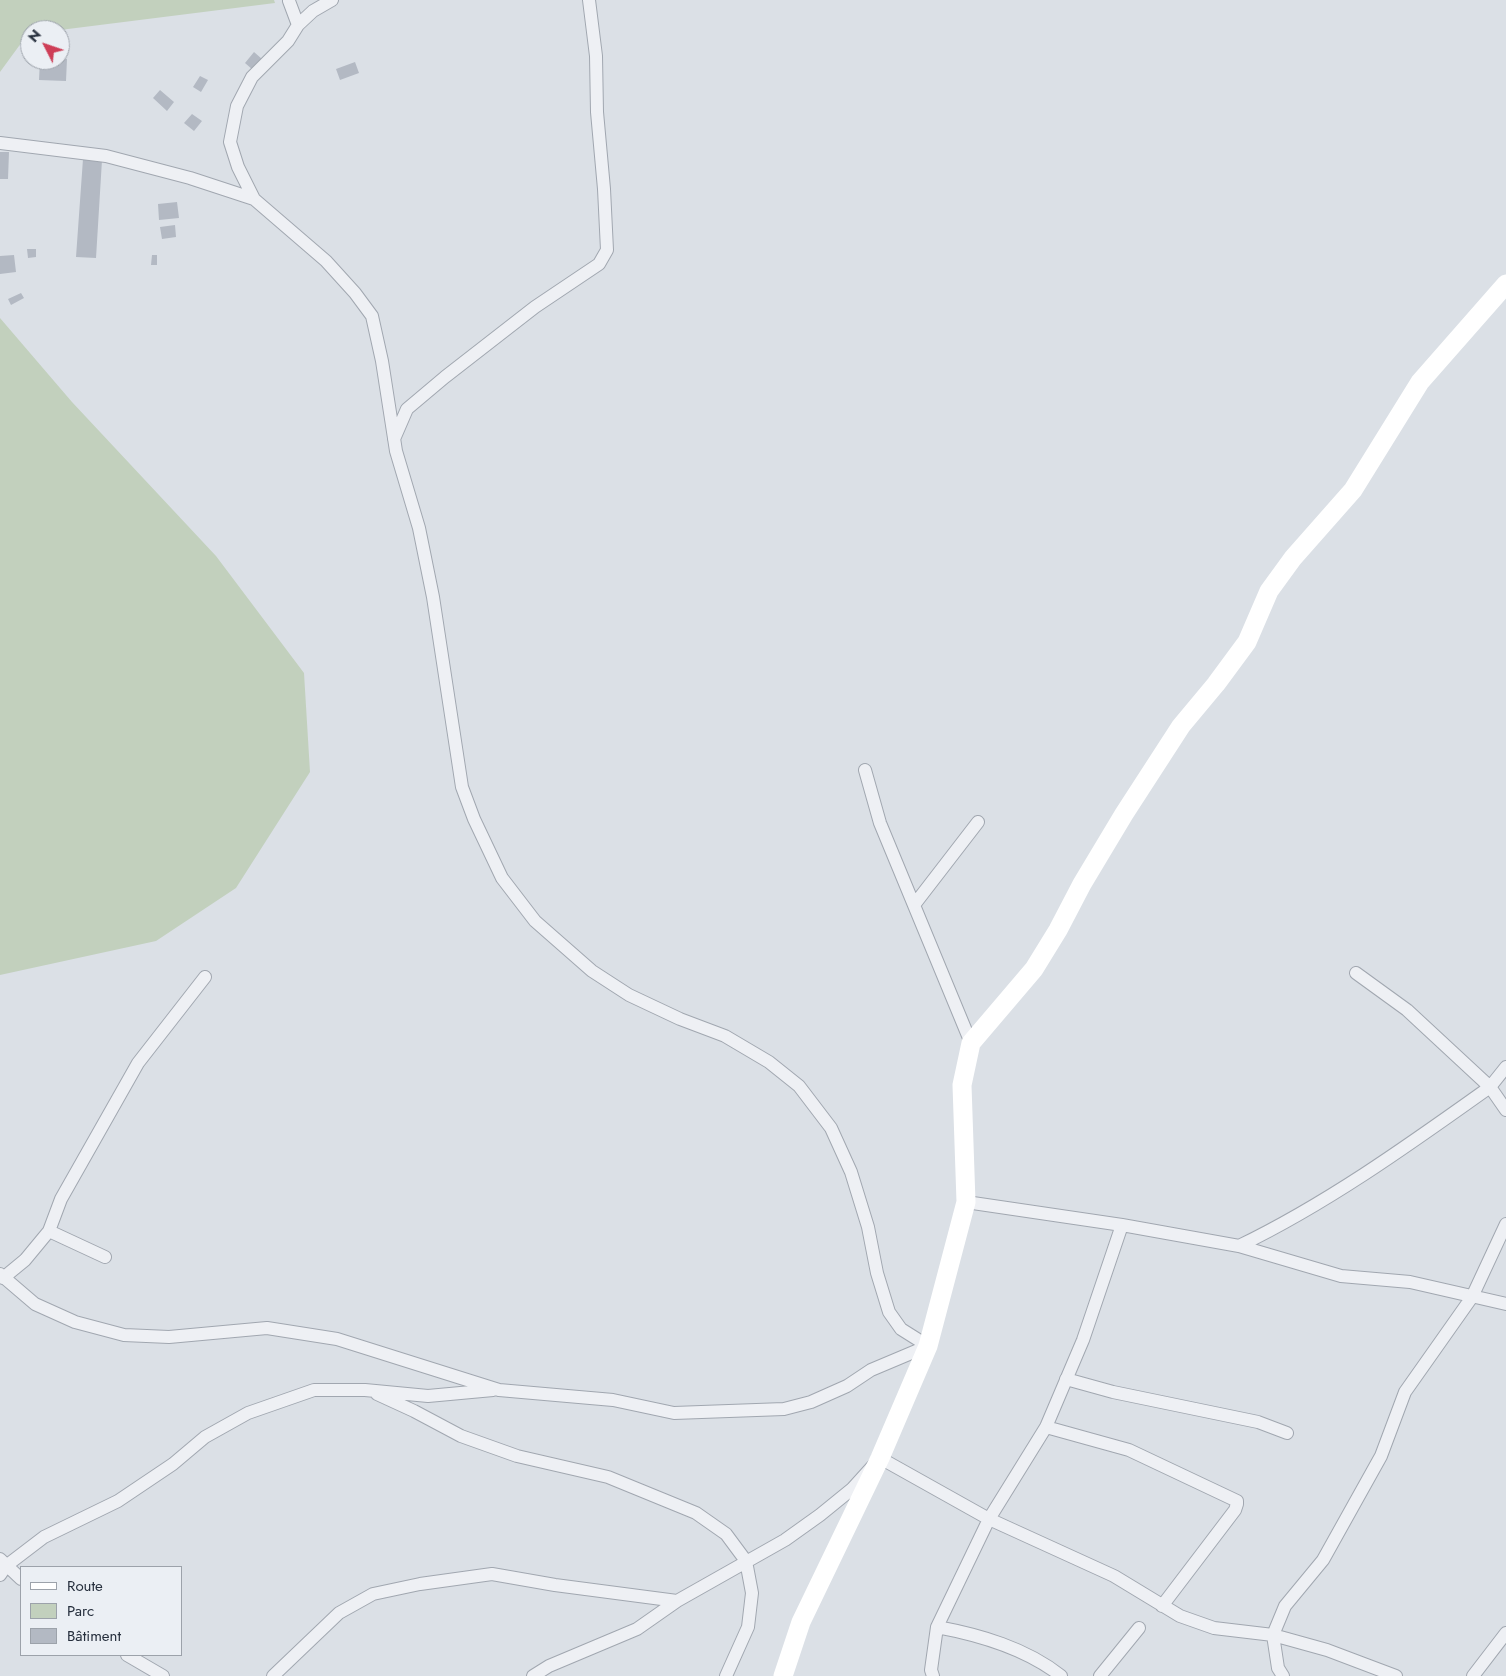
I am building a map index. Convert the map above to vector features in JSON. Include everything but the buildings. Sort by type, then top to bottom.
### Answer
[{"type":"street","points":[[332,0],[313,11],[298,24],[288,41],[252,77],[238,106],[230,142],[238,167],[254,199],[326,262],[355,293],[372,316],[382,361],[394,439],[419,528],[433,597],[462,787],[474,819],[502,878],[536,920],[592,971],[638,999],[680,1019],[725,1036],[769,1062],[799,1086],[831,1128],[851,1172],[868,1227],[877,1273],[889,1312],[901,1329],[928,1346]]},
{"type":"street","points":[[394,439],[407,409],[444,377],[535,307],[599,264],[607,250],[597,112],[596,56],[589,0]]},
{"type":"street","points":[[289,1],[298,24]]},
{"type":"street","points":[[0,143],[106,156],[190,178],[254,199]]},
{"type":"street","points":[[784,1676],[801,1622],[880,1458],[928,1346],[966,1202],[962,1085],[971,1043],[1034,969],[1124,814],[1180,726],[1216,684],[1246,642],[1269,591],[1293,558],[1353,490],[1420,382],[1506,284]]},
{"type":"street","points":[[865,770],[880,822],[971,1043]]},
{"type":"street","points":[[914,905],[978,822]]},
{"type":"street","points":[[1356,973],[1407,1010],[1490,1087],[1506,1110]]},
{"type":"street","points":[[205,977],[138,1063],[61,1199],[49,1231],[26,1260],[2,1276],[35,1304],[75,1322],[124,1335],[169,1337],[267,1328],[337,1338],[499,1390]]},
{"type":"street","points":[[1238,1246],[1282,1225],[1348,1184],[1490,1087],[1506,1067]]},
{"type":"street","points":[[966,1202],[1122,1225],[1238,1246],[1341,1276],[1410,1282],[1506,1304]]},
{"type":"street","points":[[1283,1676],[1278,1668],[1273,1635],[1285,1606],[1323,1560],[1381,1456],[1405,1392],[1472,1297],[1506,1224]]},
{"type":"street","points":[[933,1676],[931,1670],[937,1626],[989,1519],[1046,1427],[1083,1340],[1122,1225]]},
{"type":"street","points":[[49,1231],[106,1257]]},
{"type":"street","points":[[20,1578],[2,1567],[44,1537],[118,1502],[172,1464],[206,1437],[248,1413],[314,1390],[366,1390],[428,1396],[499,1390],[613,1400],[674,1413],[784,1409],[811,1402],[847,1386],[871,1370],[928,1346]]},
{"type":"street","points":[[1066,1379],[1113,1392],[1258,1422],[1287,1433]]},
{"type":"street","points":[[366,1390],[414,1411],[461,1436],[518,1456],[608,1477],[696,1513],[726,1534],[746,1561],[752,1593],[748,1627],[726,1676]]},
{"type":"street","points":[[1046,1427],[1129,1450],[1236,1501],[1235,1510],[1162,1606]]},
{"type":"street","points":[[880,1458],[989,1519],[1114,1576],[1180,1616],[1214,1628],[1273,1635],[1327,1650],[1396,1676]]},
{"type":"street","points":[[533,1676],[549,1666],[638,1630],[677,1601],[784,1540],[820,1516],[852,1489],[880,1458]]},
{"type":"street","points":[[273,1676],[339,1613],[373,1594],[420,1584],[492,1574],[555,1585],[677,1601]]},
{"type":"street","points":[[937,1626],[977,1634],[1017,1650],[1051,1668],[1061,1676]]},
{"type":"street","points":[[1100,1676],[1139,1628]]},
{"type":"street","points":[[1473,1676],[1506,1633]]},
{"type":"street","points":[[129,1656],[163,1676]]},
{"type":"green space","points":[[0,0],[274,0],[275,3],[70,29],[70,20],[20,20],[20,45],[0,72]]},
{"type":"green space","points":[[0,318],[72,402],[216,556],[304,673],[310,772],[236,888],[156,941],[0,975]]}]
